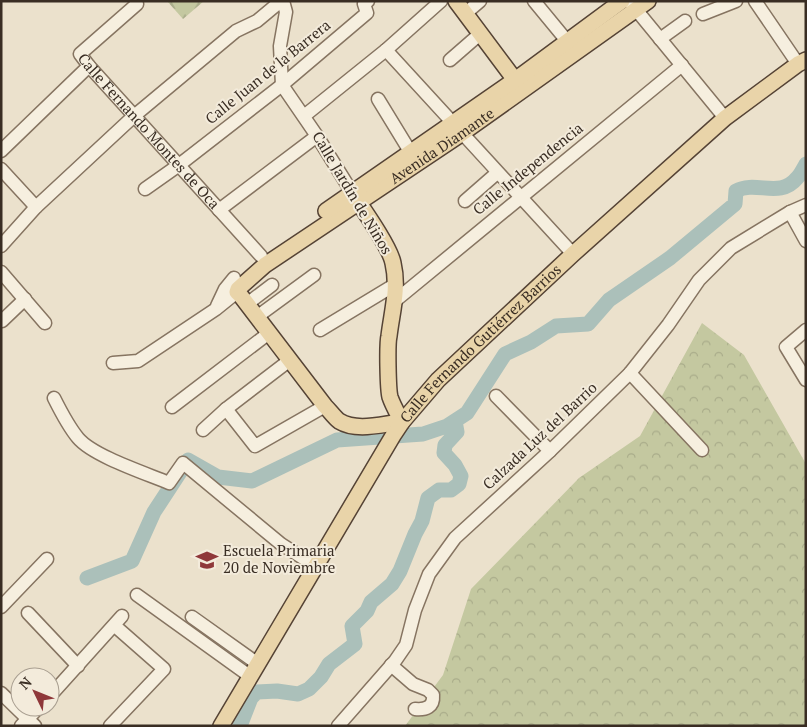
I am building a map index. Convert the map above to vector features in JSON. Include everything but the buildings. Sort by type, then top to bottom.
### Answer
[{"type":"main road","points":[[456,1],[515,80]]},
{"type":"main road","name":"Avenida Diamante","points":[[356,198],[411,153],[457,128],[515,80],[622,1]]},
{"type":"main road","name":"Avenida Diamante","points":[[236,285],[238,289],[263,260],[638,4]]},
{"type":"main road","name":"Calle Fernando Gutiérrez Barrios","points":[[220,725],[251,677],[395,433],[438,380],[573,254],[725,118],[802,62]]},
{"type":"main road","name":"Calle Jardín de Niños","points":[[356,198],[393,262],[396,300],[388,338],[390,396],[395,433]]},
{"type":"main road","points":[[236,285],[269,333],[337,420],[395,433]]},
{"type":"street","points":[[1,246],[36,207],[134,116],[236,31],[257,21],[282,1],[286,12],[280,46],[282,85]]},
{"type":"street","name":"Calle Juan de la Barrera","points":[[145,189],[282,85],[367,13],[364,4],[368,1]]},
{"type":"street","points":[[304,116],[386,50],[441,1]]},
{"type":"street","points":[[466,13],[480,1]]},
{"type":"street","points":[[534,1],[567,41]]},
{"type":"street","points":[[703,14],[736,1]]},
{"type":"street","points":[[755,1],[802,62]]},
{"type":"street","name":"Calle Fernando Montes de Oca","points":[[137,4],[80,54],[88,66],[263,260]]},
{"type":"street","points":[[638,4],[660,39],[725,118]]},
{"type":"street","points":[[660,39],[685,21]]},
{"type":"street","points":[[450,60],[481,33]]},
{"type":"street","points":[[386,50],[573,254]]},
{"type":"street","name":"Calle Independencia","points":[[396,300],[682,65]]},
{"type":"street","points":[[1,151],[88,66]]},
{"type":"street","name":"Calle Jardín de Niños","points":[[282,85],[356,198]]},
{"type":"street","points":[[378,99],[411,153]]},
{"type":"street","points":[[219,210],[317,136]]},
{"type":"street","points":[[1,169],[36,207]]},
{"type":"street","points":[[465,201],[497,172]]},
{"type":"street","name":"Calzada Luz del Barrio","points":[[338,726],[406,645],[415,610],[429,574],[455,538],[550,451],[630,373],[668,325],[699,280],[731,248],[790,212],[806,205]]},
{"type":"street","points":[[790,212],[806,241]]},
{"type":"street","points":[[1,272],[45,323]]},
{"type":"street","points":[[258,316],[314,275]]},
{"type":"street","points":[[320,330],[396,284]]},
{"type":"street","points":[[113,363],[138,361],[216,309],[236,285]]},
{"type":"street","points":[[248,304],[272,285]]},
{"type":"street","points":[[2,321],[25,299]]},
{"type":"street","points":[[806,330],[786,347],[806,380]]},
{"type":"street","points":[[172,407],[269,333]]},
{"type":"street","points":[[203,430],[226,409],[290,360]]},
{"type":"street","points":[[630,373],[702,450]]},
{"type":"street","points":[[496,396],[550,451]]},
{"type":"street","points":[[54,398],[69,427],[90,450],[168,483],[182,462],[281,544],[316,567]]},
{"type":"street","points":[[226,409],[254,446],[325,406]]},
{"type":"street","points":[[1,607],[47,559]]},
{"type":"street","points":[[137,595],[251,677]]},
{"type":"street","points":[[28,613],[78,666]]},
{"type":"street","points":[[192,616],[258,664]]},
{"type":"street","points":[[60,685],[118,621],[164,669],[110,726]]},
{"type":"street","points":[[391,665],[413,684],[428,690],[433,696],[434,702],[430,707],[423,710],[415,709]]},
{"type":"street","points":[[1,694],[28,724]]},
{"type":"green space","points":[[167,1],[204,1],[183,19]]},
{"type":"green space","points":[[702,323],[744,355],[806,464],[806,726],[405,726],[443,675],[471,589],[579,478],[640,436]]},
{"type":"waterway","points":[[87,578],[132,561],[154,512],[188,460],[218,477],[252,481],[337,440],[423,434],[447,426],[467,413],[505,354],[531,342],[556,326],[588,324],[609,300],[670,258],[735,204],[736,191],[752,187],[783,187],[797,178],[806,164]]},
{"type":"waterway","points":[[240,726],[251,698],[257,692],[277,691],[298,694],[309,689],[321,677],[329,664],[355,644],[352,626],[367,611],[371,602],[392,584],[400,571],[422,521],[428,498],[439,490],[451,490],[459,484],[461,476],[455,465],[444,453],[445,445],[457,432],[455,421]]},
{"type":"place","name":"Escuela Primaria 20 de Noviembre","points":[[207,560]]}]
